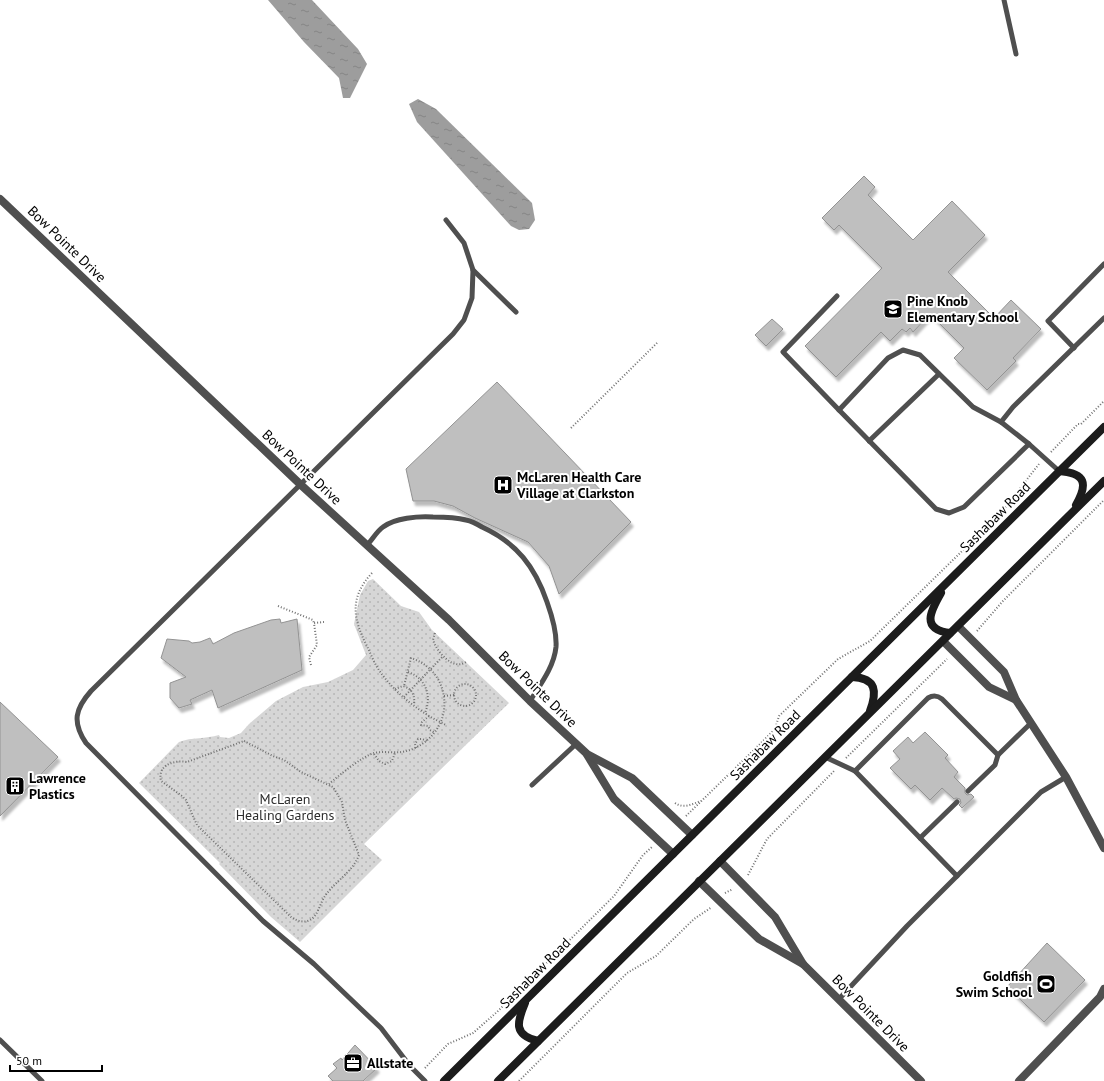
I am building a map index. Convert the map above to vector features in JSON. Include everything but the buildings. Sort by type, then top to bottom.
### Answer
[{"type":"main road","name":"Sashabaw Road","points":[[444,1081],[1104,427]]},
{"type":"main road","points":[[1059,471],[1074,473],[1083,484],[1082,493],[1072,513]]},
{"type":"main road","points":[[498,1081],[1104,481]]},
{"type":"main road","points":[[946,584],[932,607],[930,616],[932,624],[936,630],[950,633]]},
{"type":"main road","points":[[852,677],[863,678],[870,683],[873,688],[874,698],[869,714]]},
{"type":"main road","points":[[527,998],[519,1018],[519,1027],[526,1037],[538,1041]]},
{"type":"street","name":"Bow Pointe Drive","points":[[0,199],[301,485],[449,620],[530,701],[576,744],[586,753],[632,778],[692,835]]},
{"type":"street","points":[[958,626],[1004,672],[1016,700],[1066,777],[1104,848]]},
{"type":"street","points":[[943,641],[989,687],[1016,700]]},
{"type":"street","name":"Bow Pointe Drive","points":[[586,753],[614,799],[673,854]]},
{"type":"street","name":"Bow Pointe Drive","points":[[720,861],[775,917],[803,964],[921,1081]]},
{"type":"street","name":"Bow Pointe Drive","points":[[699,881],[758,939],[803,964]]},
{"type":"street","points":[[1019,1081],[1100,997],[1104,989]]},
{"type":"lane","points":[[1004,0],[1016,54]]},
{"type":"lane","points":[[425,1081],[418,1075],[381,1028],[361,1008],[314,964],[263,920],[86,743],[79,733],[77,721],[78,710],[83,700],[91,691],[453,334],[464,320],[472,298],[473,270],[464,242],[446,220]]},
{"type":"lane","points":[[1074,348],[1048,321],[1104,264]]},
{"type":"lane","points":[[473,270],[516,312]]},
{"type":"lane","points":[[837,296],[783,352],[936,509],[949,512],[964,507],[1029,444]]},
{"type":"lane","points":[[1001,422],[1013,408],[1104,318]]},
{"type":"lane","points":[[839,410],[888,358],[903,350],[920,355],[973,407],[1001,422],[1029,444],[1059,471]]},
{"type":"lane","points":[[869,441],[939,374]]},
{"type":"lane","points":[[367,545],[383,526],[407,518],[425,516],[466,520],[499,534],[510,543],[525,559],[537,576],[552,616],[556,635],[556,647],[552,662],[530,701]]},
{"type":"lane","points":[[855,771],[928,698],[932,696],[938,696],[942,699],[998,755]]},
{"type":"lane","points":[[968,791],[995,765],[998,755],[1031,723]]},
{"type":"lane","points":[[532,785],[576,744]]},
{"type":"lane","points":[[825,757],[855,771],[957,876]]},
{"type":"lane","points":[[839,999],[906,926],[1040,792],[1066,777]]},
{"type":"lane","points":[[920,838],[957,802]]},
{"type":"lane","points":[[0,1040],[42,1081]]},
{"type":"path","points":[[571,428],[658,342]]},
{"type":"path","points":[[679,822],[703,801],[775,729],[779,716],[838,659],[870,641],[1000,514],[1045,458],[1078,424],[1080,424],[1104,401]]},
{"type":"path","points":[[970,638],[1002,602],[1104,500]]},
{"type":"path","points":[[372,574],[359,592],[355,611],[356,620],[364,642],[381,673],[395,689],[404,698],[429,716],[446,725]]},
{"type":"path","points":[[278,606],[314,620],[317,645],[308,657],[311,665]]},
{"type":"path","points":[[314,623],[324,622]]},
{"type":"path","points":[[435,633],[433,640],[443,656],[452,663],[458,665],[466,662]]},
{"type":"path","points":[[518,1081],[627,973],[656,956],[694,919],[711,907],[724,894],[736,887],[749,875],[768,839],[954,652]]},
{"type":"path","points":[[404,698],[443,656]]},
{"type":"path","points":[[329,784],[365,758],[374,754],[416,748],[427,741],[435,733],[444,707],[444,696],[437,677],[431,669],[412,658],[404,686]]},
{"type":"path","points":[[408,672],[421,679],[425,685],[428,697],[427,709],[425,713]]},
{"type":"path","points":[[466,684],[470,685],[475,690],[476,697],[470,706],[462,706],[456,702],[454,695],[456,688],[466,684]]},
{"type":"path","points":[[395,689],[397,687],[404,686],[411,690],[414,698],[414,705]]},
{"type":"path","points":[[444,696],[454,695]]},
{"type":"path","points":[[429,716],[422,722],[421,725],[428,726],[430,730],[435,733]]},
{"type":"path","points":[[416,748],[415,744],[418,739],[427,741]]},
{"type":"path","points":[[244,741],[284,760],[301,772],[329,784],[333,787],[342,802],[345,820],[359,856],[356,863],[324,897],[315,915],[305,922],[292,918],[197,825],[182,796],[161,781],[160,777],[162,770],[167,764],[179,761],[187,762],[244,741]]},
{"type":"path","points":[[374,754],[379,761],[385,764],[392,761],[394,752]]},
{"type":"path","points":[[673,802],[679,806],[687,806],[703,801]]},
{"type":"path","points":[[418,1075],[448,1044],[473,1033],[497,1012],[614,896],[643,855],[659,842]]},
{"type":"green space","name":"McLaren Healing Gardens","points":[[373,579],[401,606],[419,612],[432,630],[509,703],[364,844],[382,860],[300,942],[271,917],[219,864],[220,863],[139,783],[179,742],[189,739],[219,735],[220,737],[229,738],[241,733],[249,724],[276,701],[303,687],[328,682],[353,670],[366,655],[354,624],[360,595],[368,581]]},
{"type":"water","points":[[268,0],[312,0],[358,49],[367,64],[350,98],[343,98],[339,78],[304,42]]},
{"type":"water","points":[[418,99],[436,109],[532,203],[535,220],[529,229],[519,230],[511,226],[417,122],[409,104]]},
{"type":"place","name":"Pine Knob Elementary School","points":[[893,309]]},
{"type":"place","name":"McLaren Health Care Village at Clarkston","points":[[503,485]]},
{"type":"place","name":"Lawrence Plastics","points":[[15,786]]},
{"type":"place","name":"Goldfish Swim School","points":[[1046,984]]},
{"type":"place","name":"Allstate","points":[[353,1063]]}]
